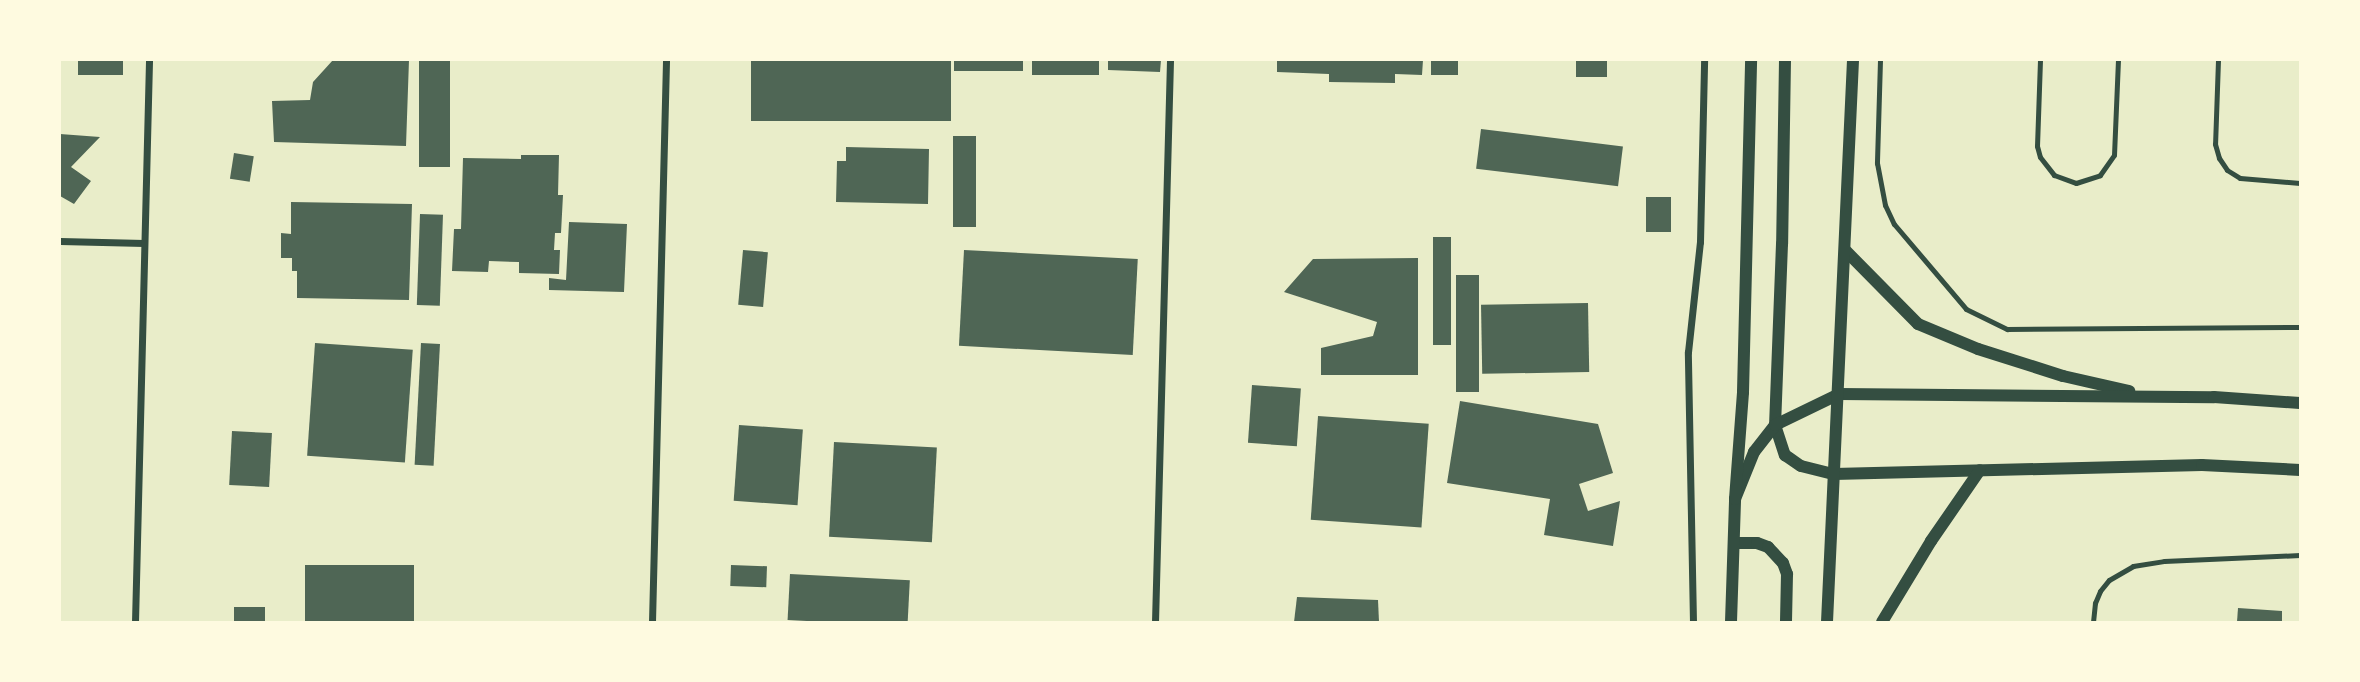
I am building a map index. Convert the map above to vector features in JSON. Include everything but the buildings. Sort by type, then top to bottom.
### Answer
[{"type":"street","points":[[135,622],[149,60]]},
{"type":"street","points":[[652,622],[666,60]]},
{"type":"street","points":[[1155,622],[1170,60]]},
{"type":"street","points":[[1693,622],[1688,352],[1700,242],[1704,60]]},
{"type":"street","points":[[1731,622],[1735,499],[1743,392],[1751,60]]},
{"type":"street","points":[[1786,60],[1783,244],[1775,425],[1785,455],[1801,466],[1834,474],[2202,465],[2301,470]]},
{"type":"street","points":[[1827,622],[1853,60]]},
{"type":"street","points":[[60,241],[144,243]]},
{"type":"street","points":[[1845,250],[1919,324],[1978,349],[2051,372],[2154,396]]},
{"type":"street","points":[[1735,499],[1754,452],[1775,425],[1839,394],[2214,397],[2301,403]]},
{"type":"street","points":[[1882,622],[1931,541],[1980,470]]},
{"type":"street","points":[[1734,543],[1768,547],[1783,563],[1787,574],[1786,622]]},
{"type":"lane","points":[[1880,60],[1877,163],[1885,205],[1894,224],[1966,309],[2007,329],[2301,327]]},
{"type":"lane","points":[[2040,60],[2037,146],[2040,157],[2054,175],[2076,183],[2100,175],[2114,155],[2118,60]]},
{"type":"lane","points":[[2218,60],[2215,144],[2219,158],[2227,170],[2240,178],[2301,183]]},
{"type":"lane","points":[[2093,622],[2101,591],[2109,580],[2133,566],[2164,561],[2301,555]]}]
